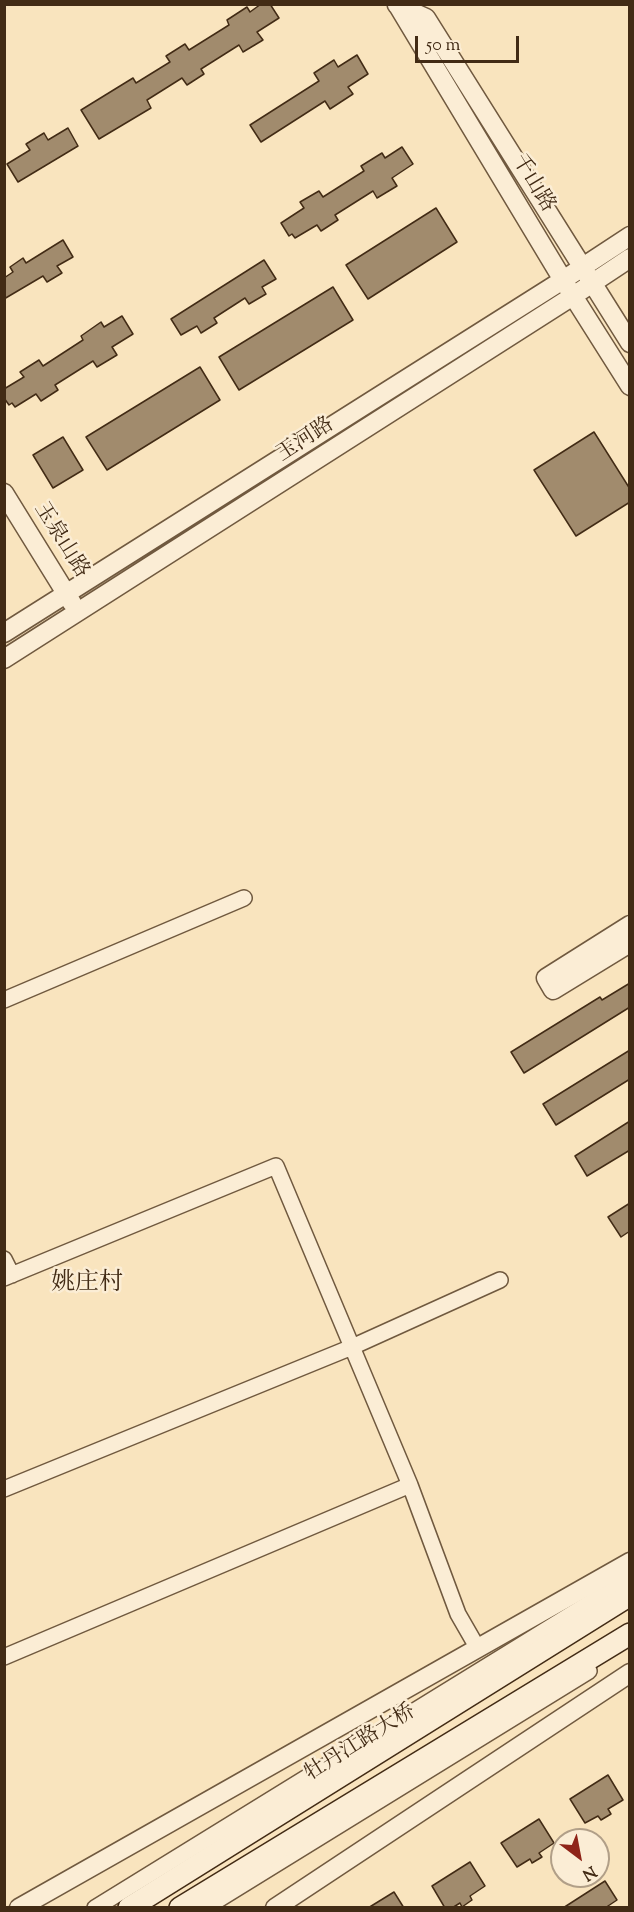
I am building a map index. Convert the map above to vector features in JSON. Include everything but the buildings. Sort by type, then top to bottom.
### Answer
[{"type":"main road","name":"牡丹江路大桥","points":[[129,1908],[628,1585]]},
{"type":"main road","points":[[180,1908],[630,1634]]},
{"type":"street","name":"千山路","points":[[397,5],[426,18],[630,343]]},
{"type":"street","name":"千山路","points":[[397,5],[563,280],[630,386]]},
{"type":"street","name":"玉河路","points":[[4,633],[630,236]]},
{"type":"street","name":"玉河路","points":[[4,659],[630,258]]},
{"type":"street","name":"玉泉山路","points":[[4,493],[78,613]]},
{"type":"street","points":[[4,1000],[244,898]]},
{"type":"street","points":[[630,925],[546,978],[553,990],[630,943]]},
{"type":"street","points":[[4,1259],[8,1276],[276,1166],[410,1485],[458,1614],[477,1647]]},
{"type":"street","points":[[4,1489],[352,1347],[500,1280]]},
{"type":"street","points":[[4,1657],[410,1485]]},
{"type":"street","points":[[19,1908],[630,1562]]},
{"type":"street","name":"牡丹江路大桥","points":[[95,1908],[628,1585]]},
{"type":"street","points":[[206,1908],[630,1646]]},
{"type":"street","points":[[274,1908],[630,1673]]},
{"type":"district","name":"姚庄村","points":[[87,1285]]}]
